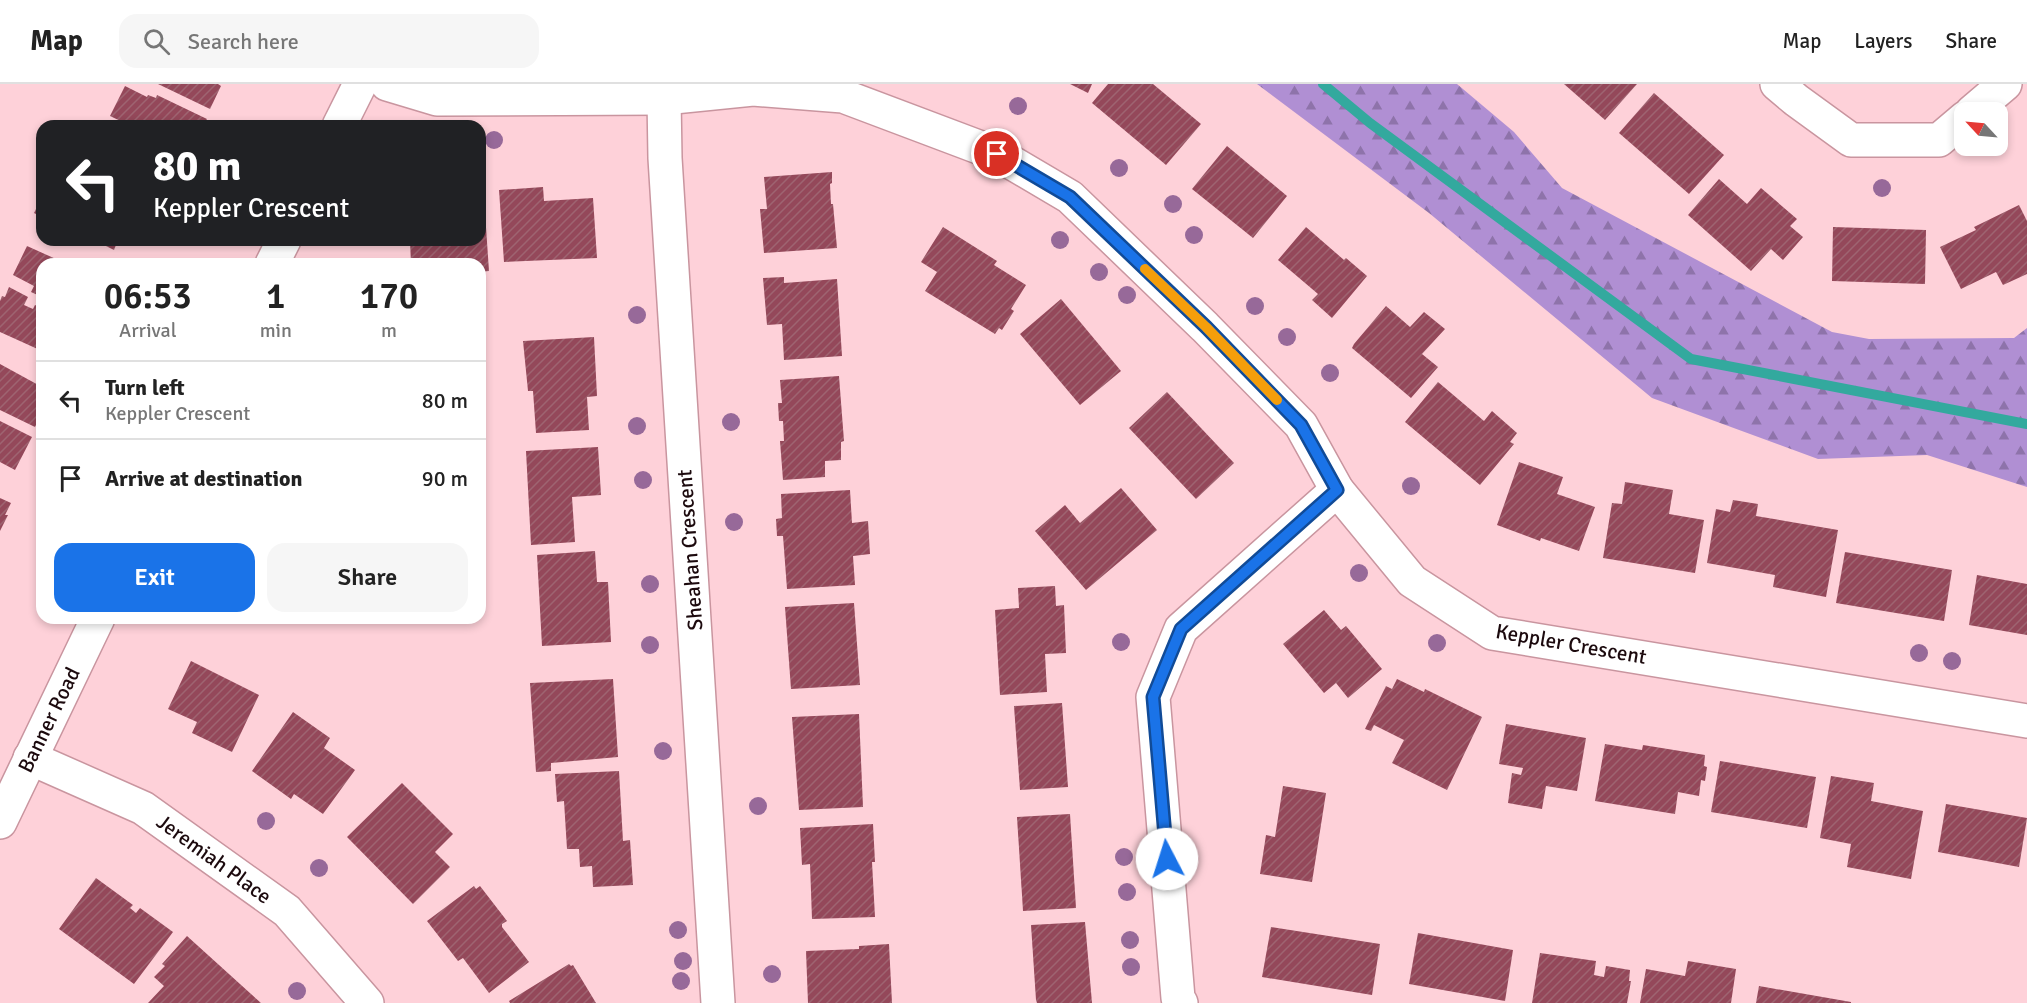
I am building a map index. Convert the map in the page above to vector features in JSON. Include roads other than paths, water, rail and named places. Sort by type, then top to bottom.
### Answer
[{"type":"street","points":[[342,120],[360,84]]},
{"type":"street","name":"Keppler Crescent","points":[[387,84],[437,99],[664,98],[753,89],[843,96],[997,154],[1070,197],[1206,327],[1301,425],[1337,490],[1412,581],[1492,633],[2027,721]]},
{"type":"street","points":[[1777,84],[1851,140],[1938,140],[1954,127]]},
{"type":"street","points":[[1984,102],[2005,84]]},
{"type":"street","name":"Sheahan Crescent","points":[[664,98],[665,158],[718,1003]]},
{"type":"street","points":[[1181,1003],[1178,998],[1153,697],[1181,629],[1337,490]]},
{"type":"street","name":"Banner Road","points":[[0,822],[95,624]]},
{"type":"street","name":"Jeremiah Place","points":[[30,758],[143,808],[277,904],[286,911],[367,1003]]},
{"type":"waterway","points":[[1323,84],[1370,123],[1691,359],[2027,424]]}]
